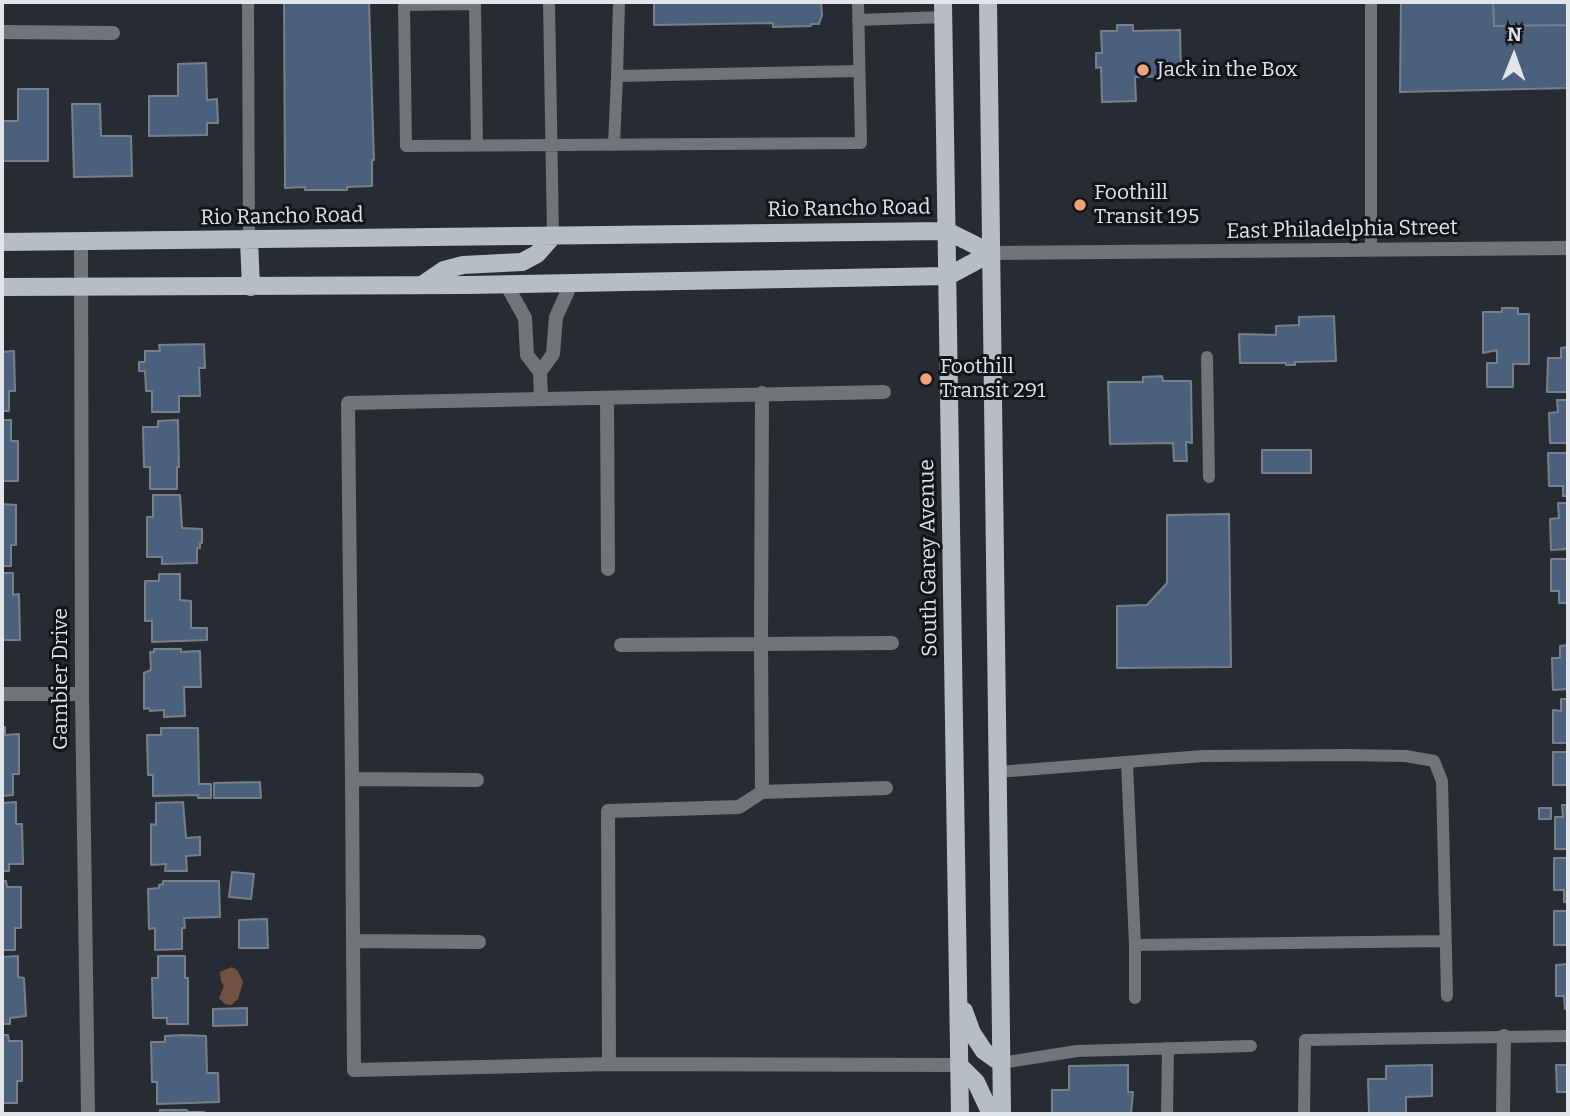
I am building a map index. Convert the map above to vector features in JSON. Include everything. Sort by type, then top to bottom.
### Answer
[{"type":"main road","points":[[988,2],[1002,1114]]},
{"type":"main road","name":"South Garey Avenue","points":[[944,9],[960,1114]]},
{"type":"main road","name":"Rio Rancho Road","points":[[2,242],[947,231],[991,253]]},
{"type":"main road","points":[[421,285],[444,270],[463,265],[522,262],[537,254],[553,236]]},
{"type":"main road","points":[[249,240],[251,287]]},
{"type":"main road","points":[[2,287],[251,287],[948,276],[991,253]]},
{"type":"main road","points":[[958,996],[972,1033],[984,1051],[1001,1063]]},
{"type":"main road","points":[[959,1065],[976,1082],[991,1114]]},
{"type":"street","points":[[2,32],[113,33]]},
{"type":"street","name":"Gambier Drive","points":[[81,243],[82,694],[88,1114]]},
{"type":"street","name":"East Philadelphia Street","points":[[991,253],[1568,248]]},
{"type":"street","points":[[540,372],[553,354],[555,317],[572,282]]},
{"type":"street","points":[[506,284],[525,318],[527,355],[540,372],[541,398]]},
{"type":"street","points":[[884,392],[348,403],[354,1070],[610,1064],[959,1065]]},
{"type":"street","points":[[762,393],[762,792]]},
{"type":"street","points":[[607,399],[608,569]]},
{"type":"street","points":[[621,645],[892,643]]},
{"type":"street","points":[[2,694],[82,694]]},
{"type":"street","points":[[352,779],[477,780]]},
{"type":"street","points":[[610,1064],[608,811],[738,807],[762,792],[886,788]]},
{"type":"street","points":[[353,941],[479,942]]},
{"type":"street","points":[[1503,1114],[1504,1036]]},
{"type":"lane","points":[[248,2],[249,240]]},
{"type":"lane","points":[[549,2],[553,236]]},
{"type":"lane","points":[[614,145],[619,2]]},
{"type":"lane","points":[[477,146],[475,3],[404,5],[406,146],[477,146],[861,143],[858,2]]},
{"type":"lane","points":[[1371,2],[1371,250]]},
{"type":"lane","points":[[858,20],[944,9]]},
{"type":"lane","points":[[617,75],[859,71]]},
{"type":"lane","points":[[1207,357],[1209,477]]},
{"type":"lane","points":[[998,772],[1203,756],[1406,756],[1434,761],[1442,781],[1447,996]]},
{"type":"lane","points":[[1127,763],[1135,998]]},
{"type":"lane","points":[[1135,945],[1444,941]]},
{"type":"lane","points":[[1304,1114],[1305,1040],[1568,1036]]},
{"type":"lane","points":[[1001,1063],[1077,1051],[1251,1046]]},
{"type":"lane","points":[[1167,1114],[1168,1048]]},
{"type":"shaded area","points":[[232,967],[238,971],[243,982],[238,999],[231,1005],[225,1004],[219,998],[224,986],[220,972]]},
{"type":"building","points":[[284,2],[369,2],[374,160],[372,186],[347,187],[347,190],[285,188]]},
{"type":"building","points":[[654,2],[821,2],[822,15],[819,24],[811,26],[773,27],[773,23],[654,25]]},
{"type":"building","points":[[1401,2],[1493,2],[1494,26],[1568,25],[1568,88],[1400,92]]},
{"type":"building","points":[[1493,2],[1568,2],[1568,25],[1494,26]]},
{"type":"building","points":[[1117,25],[1133,25],[1133,31],[1180,30],[1181,76],[1135,77],[1136,101],[1102,102],[1101,67],[1096,68],[1096,53],[1102,53],[1101,31],[1117,31]]},
{"type":"building","points":[[206,63],[207,100],[217,99],[218,123],[207,123],[207,135],[149,136],[149,96],[178,96],[178,64]]},
{"type":"building","points":[[18,89],[48,89],[48,161],[2,161],[2,121],[18,121]]},
{"type":"building","points":[[72,104],[100,104],[101,136],[131,136],[132,176],[74,177]]},
{"type":"building","points":[[1502,308],[1518,308],[1518,314],[1529,314],[1529,364],[1513,364],[1513,387],[1487,387],[1487,363],[1497,363],[1497,350],[1483,353],[1483,312],[1502,312]]},
{"type":"building","points":[[1334,316],[1336,361],[1295,362],[1295,365],[1240,363],[1239,334],[1276,335],[1276,326],[1299,325],[1299,317]]},
{"type":"building","points":[[204,344],[205,368],[199,368],[200,396],[179,396],[179,412],[152,412],[152,391],[146,391],[145,371],[139,371],[139,362],[145,362],[145,351],[160,351],[159,345]]},
{"type":"building","points":[[1568,347],[1568,392],[1547,392],[1548,358],[1561,358],[1561,348]]},
{"type":"building","points":[[14,351],[15,391],[9,391],[9,411],[2,411],[2,352]]},
{"type":"building","points":[[1162,376],[1163,381],[1191,381],[1192,443],[1186,442],[1187,461],[1174,461],[1173,443],[1110,444],[1108,382],[1143,382],[1143,377]]},
{"type":"building","points":[[1557,400],[1568,400],[1568,443],[1550,443],[1549,413],[1558,412]]},
{"type":"building","points":[[2,420],[11,420],[11,441],[18,441],[18,481],[2,481]]},
{"type":"building","points":[[178,420],[177,489],[150,489],[150,467],[144,467],[143,427],[158,427],[158,421]]},
{"type":"building","points":[[1262,450],[1311,450],[1311,473],[1262,473]]},
{"type":"building","points":[[1548,453],[1568,453],[1568,496],[1563,496],[1563,486],[1549,486]]},
{"type":"building","points":[[153,495],[180,495],[182,528],[202,529],[202,543],[200,548],[197,548],[197,563],[162,564],[162,557],[147,557],[147,517],[153,517]]},
{"type":"building","points":[[1558,503],[1568,503],[1568,549],[1551,550],[1550,519],[1559,518]]},
{"type":"building","points":[[2,504],[16,505],[16,545],[11,545],[11,566],[2,566]]},
{"type":"building","points":[[1229,514],[1231,667],[1117,668],[1117,606],[1147,605],[1167,583],[1167,515]]},
{"type":"building","points":[[1551,559],[1568,559],[1568,603],[1559,603],[1559,591],[1551,591]]},
{"type":"building","points":[[2,573],[13,573],[13,595],[19,594],[20,640],[2,640]]},
{"type":"building","points":[[159,574],[180,574],[180,600],[191,601],[191,628],[207,628],[207,640],[152,642],[152,621],[145,621],[145,581],[159,581]]},
{"type":"building","points":[[1568,645],[1568,689],[1553,690],[1552,658],[1560,658],[1560,646]]},
{"type":"building","points":[[154,649],[200,651],[201,687],[184,687],[185,716],[164,717],[164,710],[144,709],[144,673],[151,670],[150,652],[154,652]]},
{"type":"building","points":[[1561,699],[1568,699],[1568,743],[1553,743],[1553,710],[1561,711]]},
{"type":"building","points":[[2,727],[5,727],[5,735],[19,734],[19,774],[13,774],[13,795],[2,796]]},
{"type":"building","points":[[161,728],[198,728],[199,784],[211,784],[211,798],[198,798],[198,795],[153,796],[153,775],[148,775],[147,735],[161,735]]},
{"type":"building","points":[[1553,752],[1568,752],[1568,795],[1567,785],[1553,785]]},
{"type":"building","points":[[260,782],[261,798],[214,798],[214,783]]},
{"type":"building","points":[[16,802],[16,824],[22,824],[23,864],[9,864],[9,871],[2,871],[2,803]]},
{"type":"building","points":[[183,802],[186,838],[200,837],[200,855],[186,856],[187,871],[165,871],[166,864],[151,865],[151,824],[156,825],[156,803]]},
{"type":"building","points":[[1562,805],[1568,805],[1568,849],[1555,849],[1555,817],[1563,817]]},
{"type":"building","points":[[1539,808],[1551,808],[1551,819],[1539,819]]},
{"type":"building","points":[[1554,858],[1568,858],[1568,902],[1564,902],[1564,890],[1554,890]]},
{"type":"building","points":[[232,872],[254,874],[251,899],[229,897]]},
{"type":"building","points":[[2,881],[6,881],[7,887],[21,887],[21,928],[15,928],[15,950],[2,950]]},
{"type":"building","points":[[163,881],[219,881],[220,917],[184,918],[182,949],[155,950],[155,928],[149,929],[148,889],[159,888]]},
{"type":"building","points":[[1554,911],[1568,911],[1568,945],[1554,945]]},
{"type":"building","points":[[267,919],[268,948],[239,948],[239,920]]},
{"type":"building","points":[[18,956],[18,977],[24,978],[26,1016],[10,1018],[10,1024],[2,1024],[2,957]]},
{"type":"building","points":[[158,956],[185,956],[188,1024],[167,1024],[167,1018],[153,1018],[152,978],[158,978]]},
{"type":"building","points":[[1568,964],[1568,1009],[1565,1009],[1564,996],[1556,996],[1556,965]]},
{"type":"building","points":[[247,1008],[247,1025],[213,1026],[213,1009]]},
{"type":"building","points":[[2,1035],[8,1035],[9,1041],[22,1041],[22,1081],[17,1081],[17,1103],[2,1103]]},
{"type":"building","points":[[165,1036],[206,1036],[207,1073],[218,1073],[219,1102],[157,1104],[157,1082],[152,1082],[151,1042],[165,1042]]},
{"type":"building","points":[[1128,1065],[1128,1092],[1133,1092],[1131,1114],[1052,1114],[1052,1090],[1069,1090],[1069,1066]]},
{"type":"building","points":[[1432,1065],[1432,1096],[1406,1097],[1406,1114],[1369,1114],[1368,1079],[1386,1079],[1386,1066]]},
{"type":"building","points":[[1556,1065],[1568,1065],[1568,1092],[1557,1092]]},
{"type":"building","points":[[160,1110],[187,1110],[204,1114],[160,1114]]},
{"type":"place","name":"Jack in the Box","points":[[1143,70]]},
{"type":"place","name":"Foothill Transit 195","points":[[1080,205]]},
{"type":"place","name":"Foothill Transit 291","points":[[926,379]]}]
